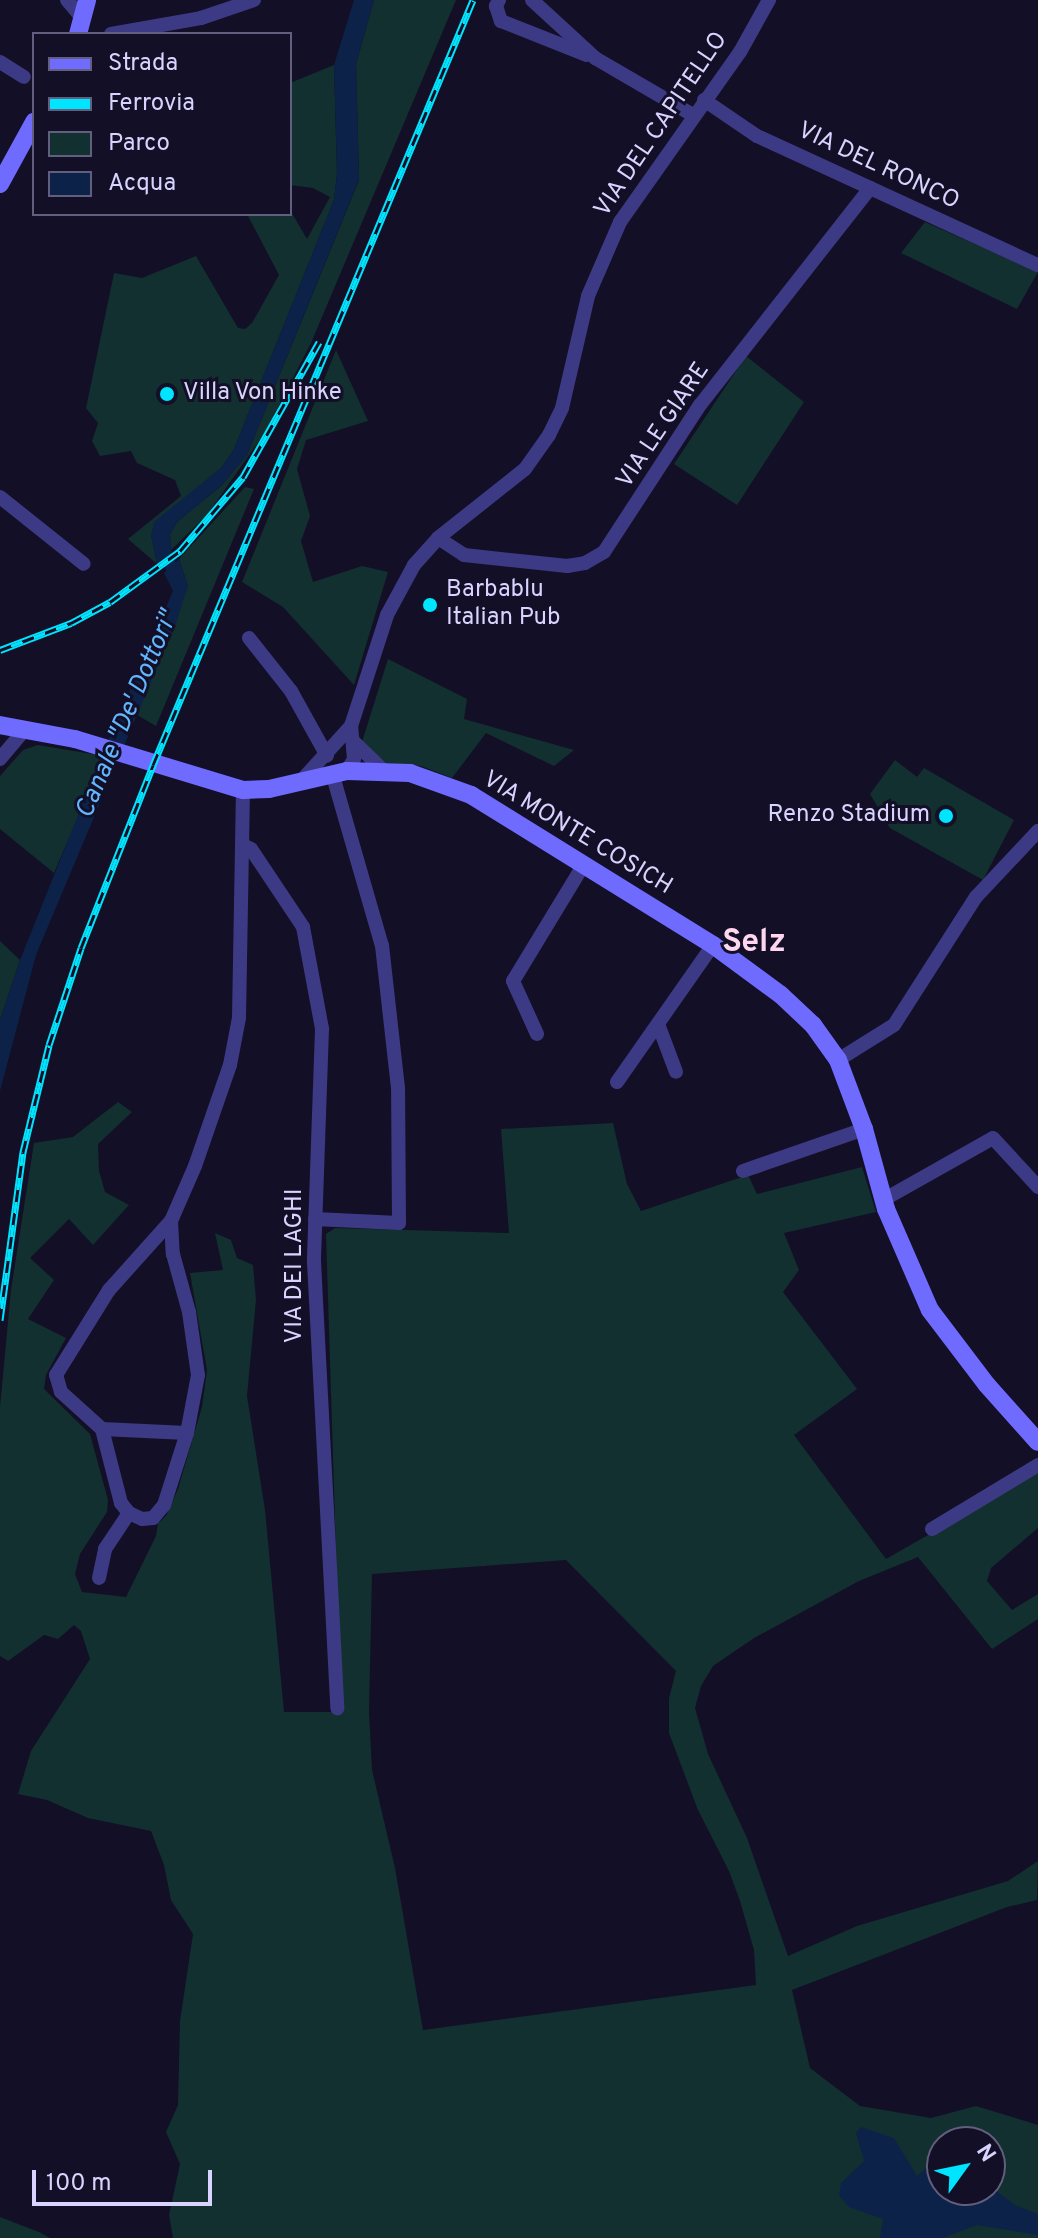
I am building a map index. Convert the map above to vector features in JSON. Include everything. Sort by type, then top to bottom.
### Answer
[{"type":"street","points":[[67,0],[83,17]]},
{"type":"street","points":[[122,32],[201,18],[254,0]]},
{"type":"street","points":[[499,0],[496,6],[501,21],[595,58],[693,115]]},
{"type":"street","points":[[532,0],[595,58]]},
{"type":"street","name":"VIA DEL CAPITELLO","points":[[335,767],[399,588],[438,538],[525,469],[549,435],[562,408],[588,296],[620,222],[740,52],[769,0]]},
{"type":"street","points":[[0,62],[24,77]]},
{"type":"street","name":"VIA DEL RONCO","points":[[704,100],[757,136],[1038,265]]},
{"type":"street","points":[[0,184],[32,126]]},
{"type":"street","name":"VIA LE GIARE","points":[[438,538],[464,555],[567,566],[585,563],[604,552],[700,405],[870,188]]},
{"type":"street","points":[[0,497],[84,564]]},
{"type":"street","points":[[249,638],[291,691],[335,767],[382,946],[398,1088],[399,1223],[315,1219]]},
{"type":"street","points":[[0,725],[113,751],[243,790],[237,1044],[195,1166],[171,1221],[109,1290],[56,1375],[61,1392],[102,1429],[121,1503],[129,1513],[142,1519],[159,1513],[187,1433],[198,1375],[189,1312],[173,1254],[171,1221]]},
{"type":"street","points":[[0,759],[24,730]]},
{"type":"street","points":[[348,736],[382,769]]},
{"type":"street","name":"VIA DEL CAPITELLO","points":[[335,767],[354,759],[348,736]]},
{"type":"street","name":"VIA MONTE COSICH","points":[[243,790],[301,781],[335,767],[410,773],[471,795],[713,945],[781,995],[813,1025],[838,1060],[864,1129],[883,1200],[906,1262],[930,1310],[987,1385],[1038,1442]]},
{"type":"street","points":[[838,1060],[894,1025],[976,897],[1038,831]]},
{"type":"street","name":"VIA DEI LAGHI","points":[[243,845],[251,849],[303,927],[322,1029],[314,1262],[337,1708]]},
{"type":"street","points":[[537,1034],[513,981],[584,864]]},
{"type":"street","points":[[617,1082],[713,945]]},
{"type":"street","points":[[658,1024],[676,1072]]},
{"type":"street","points":[[743,1171],[864,1129]]},
{"type":"street","points":[[883,1200],[993,1138],[1038,1187]]},
{"type":"street","points":[[102,1429],[187,1433]]},
{"type":"street","points":[[932,1529],[1038,1465]]},
{"type":"street","points":[[99,1578],[105,1549],[129,1513]]},
{"type":"green space","points":[[374,0],[456,0],[311,343],[264,434],[207,515],[171,550],[170,534],[178,521],[221,486],[247,455],[359,180],[356,64]]},
{"type":"green space","points":[[334,65],[337,174],[334,200],[234,449],[222,467],[151,535],[157,564],[128,539],[181,496],[175,480],[137,463],[131,451],[100,456],[92,441],[98,423],[86,408],[114,273],[142,278],[196,256],[238,328],[245,329],[252,323],[279,275],[248,216],[292,216],[292,213],[307,239],[330,197],[313,188],[292,185],[292,82]]},
{"type":"green space","points":[[925,222],[1038,272],[1017,309],[901,253]]},
{"type":"green space","points":[[336,350],[368,421],[306,440],[297,469],[310,516],[301,541],[313,582],[362,566],[388,572],[354,685],[283,607],[242,582]]},
{"type":"green space","points":[[746,356],[804,402],[737,505],[674,464]]},
{"type":"green space","points":[[245,487],[254,489],[156,726],[137,715],[188,586],[179,559]]},
{"type":"green space","points":[[388,659],[467,699],[464,719],[574,750],[554,766],[486,733],[452,778],[421,766],[386,763],[362,742]]},
{"type":"green space","points":[[38,745],[104,756],[54,873],[0,829],[0,776],[23,750]]},
{"type":"green space","name":"Renzo Stadium","points":[[895,760],[917,777],[924,768],[1014,820],[983,880],[890,828],[870,794]]},
{"type":"green space","points":[[0,941],[20,960],[0,1020]]},
{"type":"green space","points":[[118,1102],[132,1112],[98,1144],[99,1171],[105,1192],[129,1205],[93,1245],[69,1219],[30,1258],[54,1280],[28,1319],[66,1338],[46,1375],[44,1389],[90,1434],[108,1500],[107,1512],[80,1554],[75,1574],[82,1592],[126,1597],[156,1536],[158,1523],[166,1516],[178,1489],[202,1407],[207,1370],[190,1273],[223,1270],[215,1233],[231,1240],[237,1258],[253,1265],[256,1300],[247,1396],[265,1510],[284,1712],[341,1712],[326,1234],[335,1228],[509,1233],[501,1129],[613,1123],[627,1184],[641,1211],[748,1175],[757,1194],[862,1167],[876,1212],[784,1233],[799,1270],[783,1292],[857,1389],[794,1435],[886,1559],[1038,1472],[1038,1528],[991,1568],[987,1581],[1012,1610],[1038,1594],[1038,1619],[992,1649],[918,1557],[859,1581],[754,1638],[713,1666],[701,1686],[695,1708],[708,1754],[747,1838],[788,1956],[857,1926],[1008,1881],[1038,1861],[1037,1900],[1007,1907],[792,1990],[810,2068],[860,2106],[931,2118],[976,2106],[1038,2125],[1038,2238],[173,2238],[169,2215],[180,2164],[166,2132],[178,2105],[180,2021],[193,1934],[171,1900],[164,1865],[151,1831],[88,1818],[47,1800],[18,1794],[31,1751],[90,1659],[81,1631],[74,1625],[58,1639],[44,1635],[8,1661],[0,1656],[0,1407],[11,1290],[34,1143],[73,1137]],"holes":[[[566,1560],[676,1671],[669,1698],[669,1733],[698,1810],[729,1871],[740,1901],[754,1950],[756,1985],[423,2030],[395,1868],[372,1770],[369,1712],[372,1574]]]},
{"type":"green space","points":[[0,2217],[39,2232],[50,2238],[0,2238]]},
{"type":"water","points":[[354,0],[374,0],[356,64],[359,179],[247,455],[221,486],[178,521],[170,534],[171,550],[157,564],[151,535],[154,522],[222,467],[234,449],[334,200],[337,174],[334,65]]},
{"type":"water","points":[[179,559],[188,586],[177,620],[36,955],[0,1091],[0,1020],[20,960],[105,748],[173,591],[164,573]]},
{"type":"water","points":[[861,2127],[894,2138],[917,2176],[926,2169],[926,2206],[1006,2206],[1006,2198],[1038,2214],[1038,2235],[977,2225],[943,2238],[880,2238],[883,2219],[849,2207],[839,2196],[841,2183],[864,2161],[856,2133]]},
{"type":"waterway","name":"Canale \"De' Dottori\"","points":[[161,541],[176,579]]},
{"type":"railway","points":[[0,1320],[23,1152],[49,1045],[81,948],[153,765],[473,0]]},
{"type":"railway","points":[[0,650],[71,623],[110,602],[180,551],[243,477],[319,342]]},
{"type":"place","name":"Villa Von Hinke","points":[[167,394]]},
{"type":"place","name":"Barbablu Italian Pub","points":[[430,605]]},
{"type":"place","name":"Renzo Stadium","points":[[946,816]]},
{"type":"district","name":"Selz","points":[[754,943]]}]
